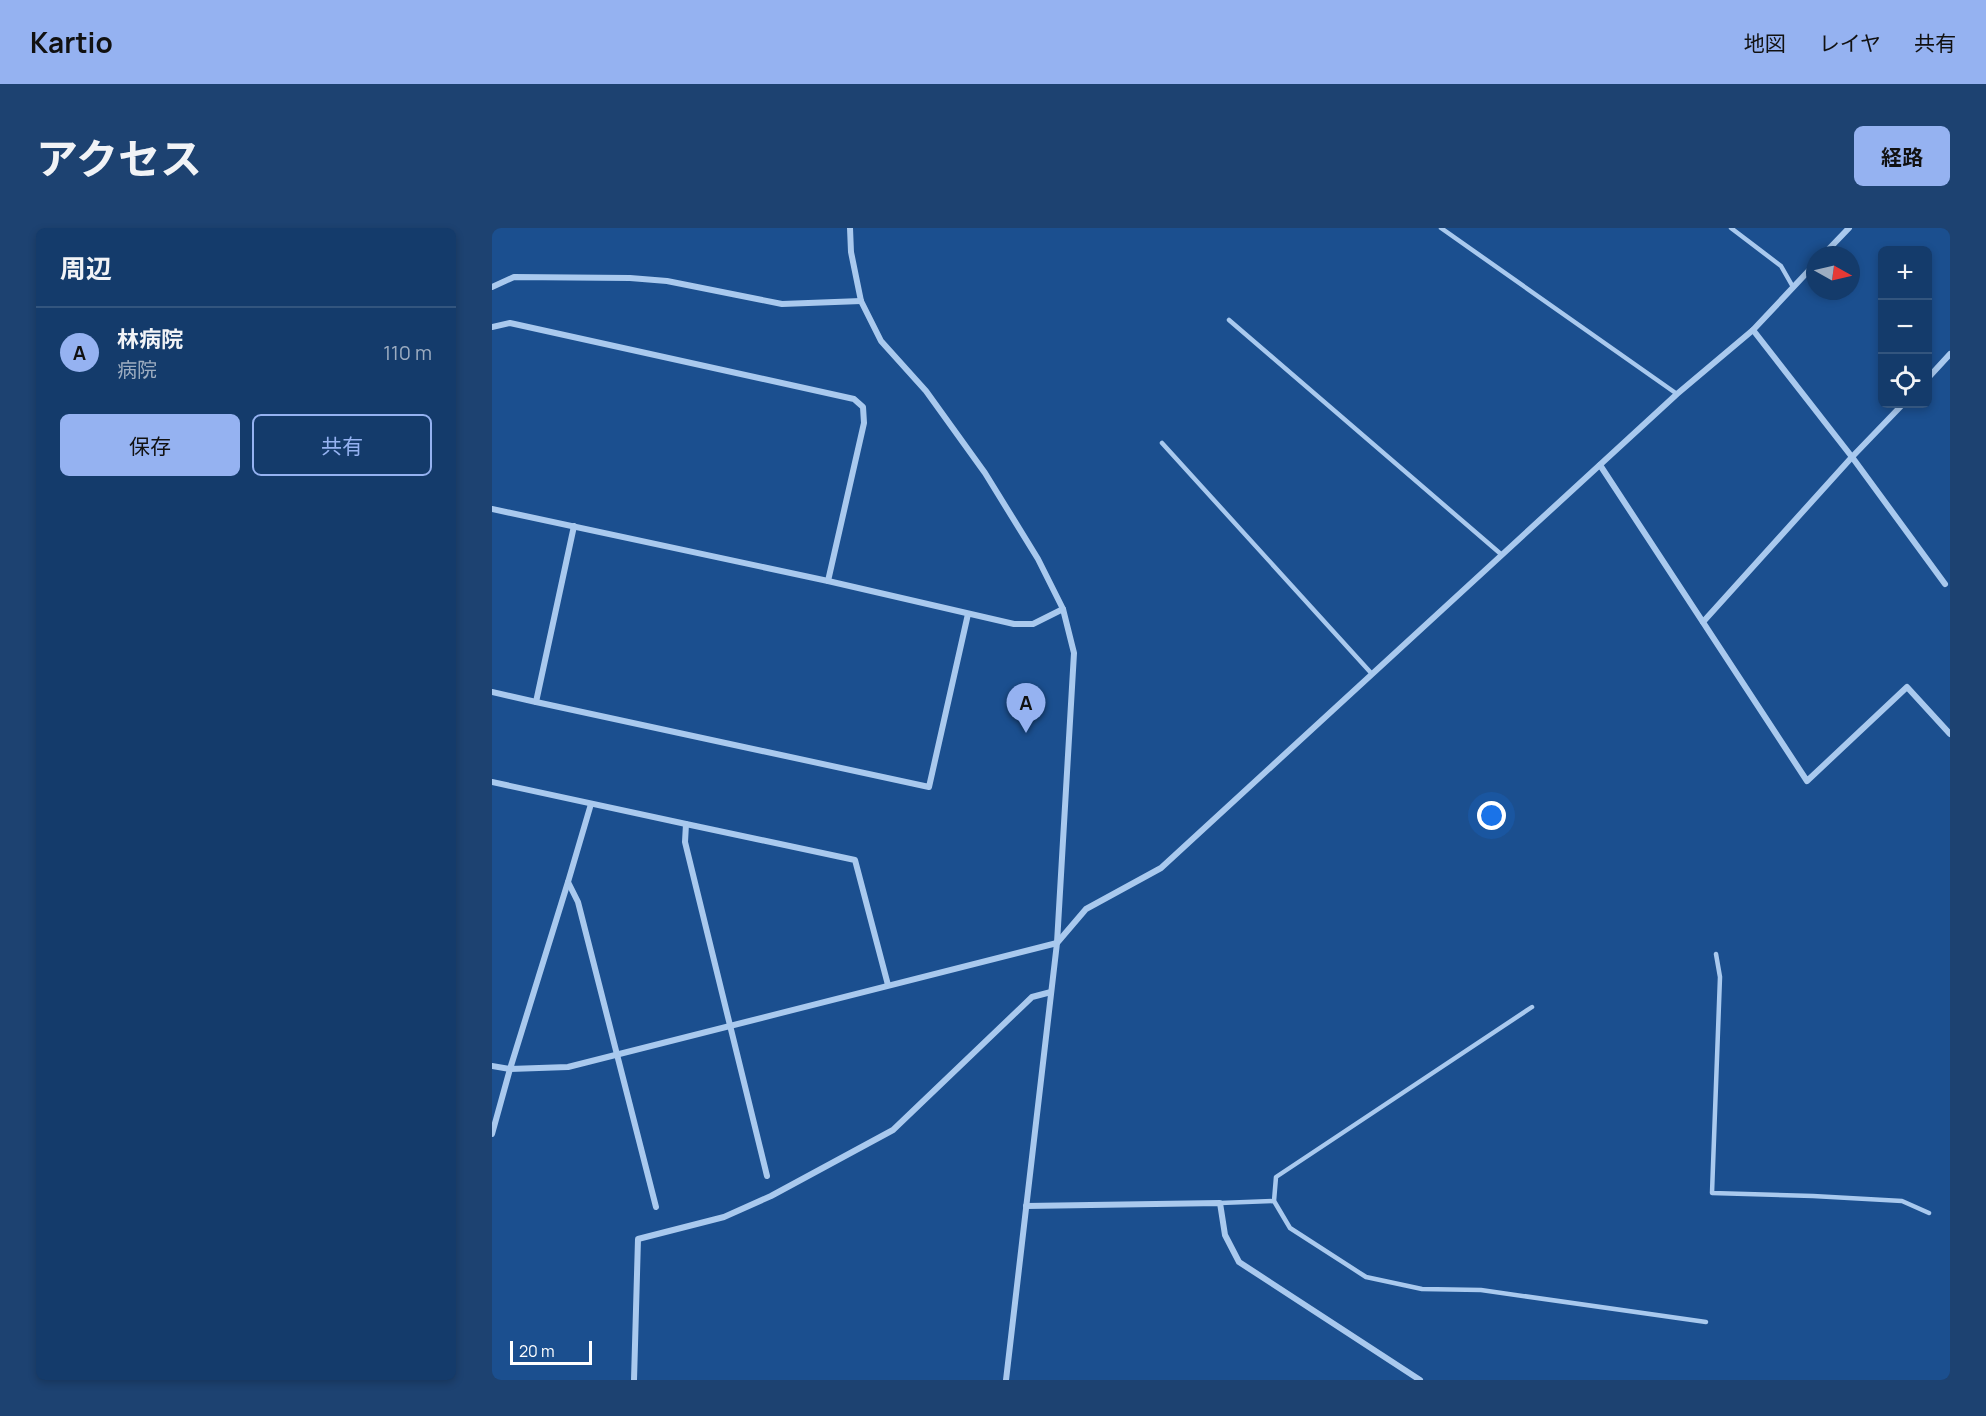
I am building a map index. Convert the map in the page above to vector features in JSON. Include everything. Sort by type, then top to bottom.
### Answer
[{"type":"street","points":[[850,228],[851,252],[861,301],[881,341],[926,391],[984,473],[1038,559],[1063,609],[1074,653],[1057,943],[1006,1380]]},
{"type":"street","points":[[1832,246],[1849,228]]},
{"type":"street","points":[[492,1066],[510,1069],[568,1067],[1057,943],[1086,909],[1161,868],[1677,394],[1753,330],[1806,273]]},
{"type":"street","points":[[492,287],[514,277],[630,278],[667,281],[782,304],[861,301]]},
{"type":"street","points":[[492,327],[510,323],[854,399],[863,407],[864,423],[828,582]]},
{"type":"street","points":[[1753,330],[1852,456],[1945,584]]},
{"type":"street","points":[[1932,374],[1950,354]]},
{"type":"street","points":[[1703,622],[1852,456],[1899,408]]},
{"type":"street","points":[[1600,465],[1807,781],[1907,687],[1950,734]]},
{"type":"street","points":[[492,509],[1014,624],[1034,624],[1063,609]]},
{"type":"street","points":[[536,702],[574,526]]},
{"type":"street","points":[[492,692],[929,787],[968,614]]},
{"type":"street","points":[[492,782],[855,860],[888,985]]},
{"type":"street","points":[[492,1134],[591,804]]},
{"type":"street","points":[[686,824],[685,842],[767,1176]]},
{"type":"street","points":[[568,882],[578,902],[656,1207]]},
{"type":"street","points":[[634,1380],[638,1239],[724,1217],[771,1196],[894,1130],[1032,997],[1051,992]]},
{"type":"street","points":[[1026,1206],[1220,1203],[1225,1235],[1239,1262],[1420,1380]]},
{"type":"lane","points":[[1442,228],[1677,394]]},
{"type":"lane","points":[[1731,228],[1781,266],[1793,287]]},
{"type":"lane","points":[[1229,320],[1502,555]]},
{"type":"lane","points":[[1162,443],[1372,674]]},
{"type":"lane","points":[[1716,954],[1720,977],[1712,1193],[1902,1201],[1929,1213]]},
{"type":"lane","points":[[1532,1007],[1276,1177],[1274,1201],[1290,1228],[1366,1277],[1422,1289],[1481,1290],[1706,1322]]},
{"type":"lane","points":[[1220,1203],[1274,1201]]},
{"type":"place","name":"林病院","points":[[1026,733]]}]
